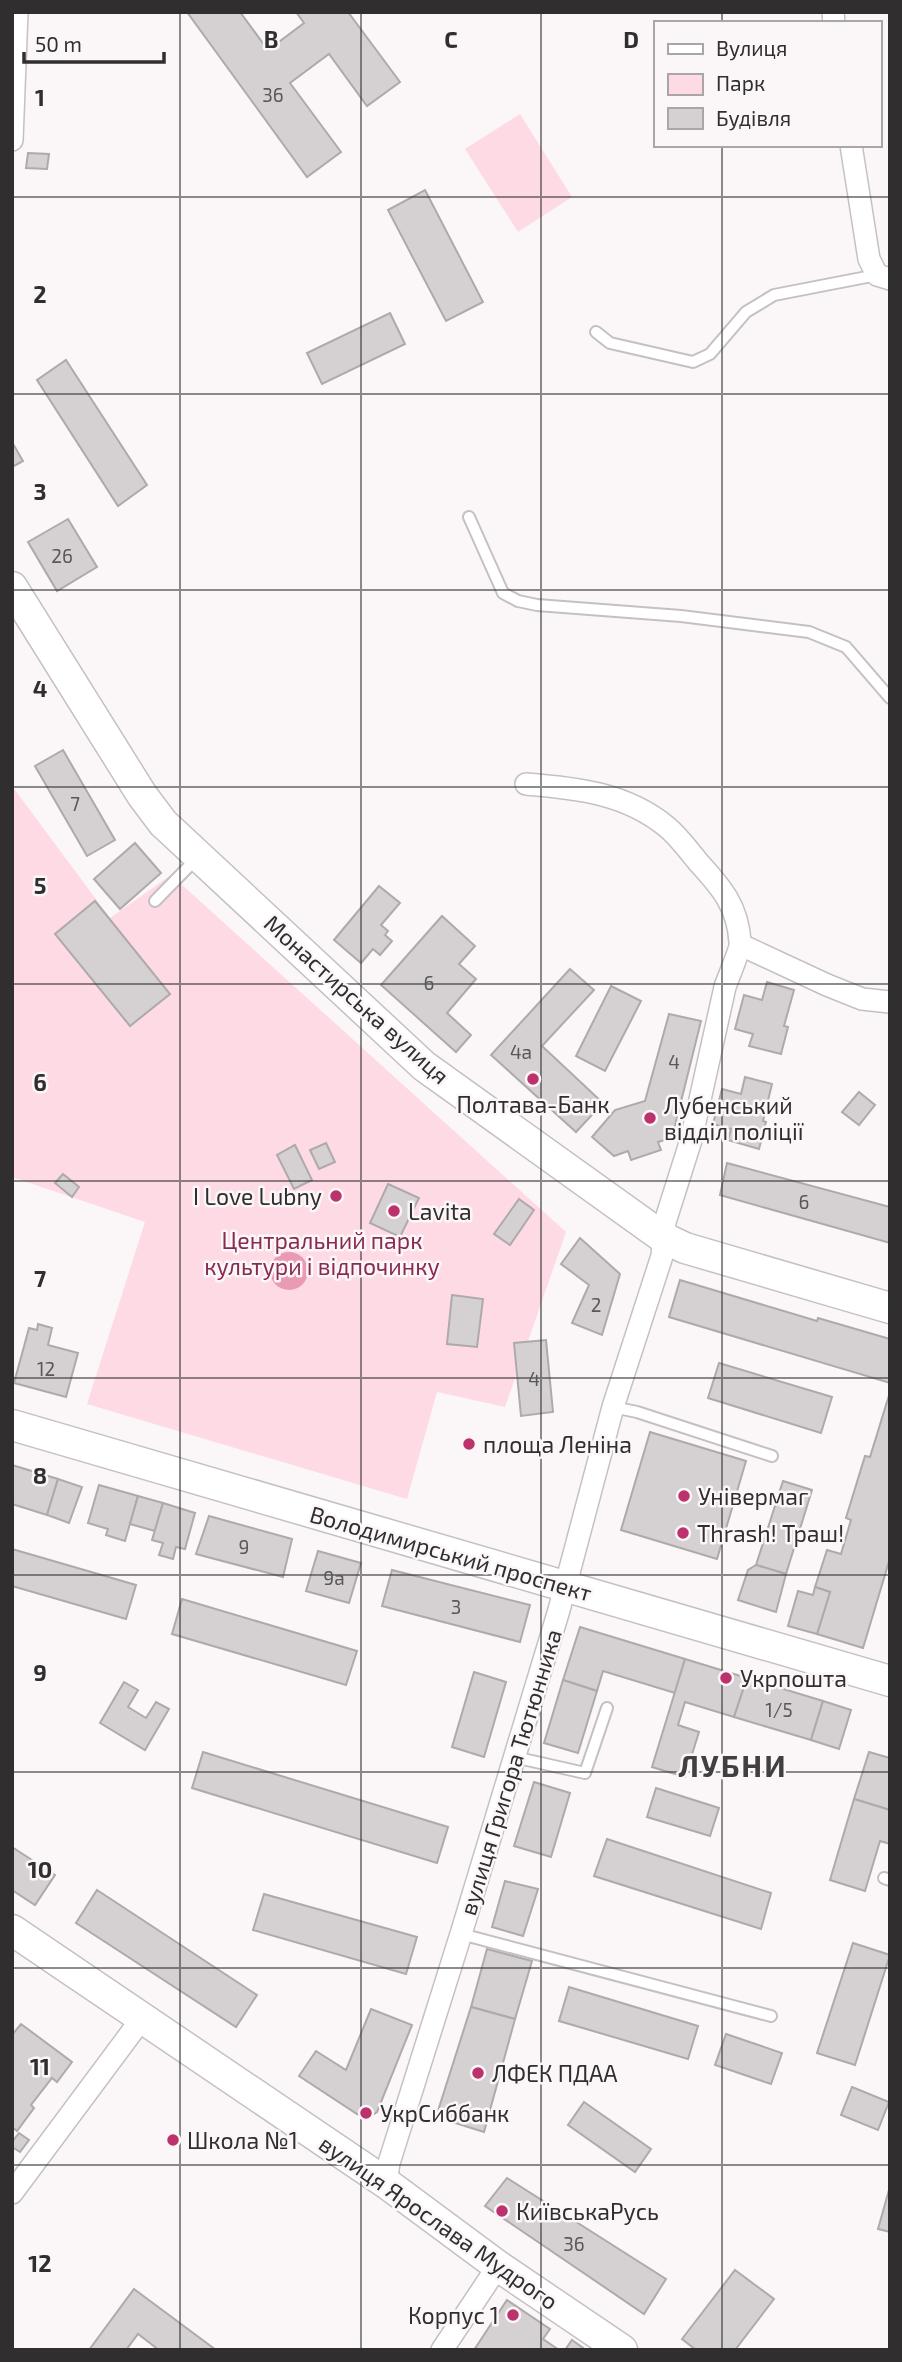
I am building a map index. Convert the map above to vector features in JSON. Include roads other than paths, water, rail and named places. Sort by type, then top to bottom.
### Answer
[{"type":"main road","name":"Монастирська вулиця","points":[[12,587],[142,795],[163,823],[424,1066],[664,1238],[685,1248],[890,1308]]},
{"type":"main road","name":"Володимирський проспект","points":[[12,1424],[890,1681]]},
{"type":"main road","name":"вулиця Ярослава Мудрого","points":[[12,1930],[387,2183],[498,2266],[621,2350]]},
{"type":"street","points":[[12,140],[17,12]]},
{"type":"street","points":[[851,147],[869,259],[883,277]]},
{"type":"street","points":[[526,784],[599,793],[645,813],[667,828],[708,873],[732,905],[741,945],[862,999],[890,1002]]},
{"type":"street","name":"вулиця Григора Тютюнника","points":[[387,2183],[389,2163],[565,1586],[613,1407],[662,1256],[666,1222],[691,1140],[725,987],[741,945]]},
{"type":"street","points":[[12,2193],[142,2017]]},
{"type":"street","points":[[442,2350],[498,2266]]},
{"type":"lane","points":[[596,332],[610,343],[693,362],[710,354],[746,313],[774,295],[883,277]]},
{"type":"lane","points":[[469,517],[503,593],[518,601],[809,632],[834,640],[846,648],[890,698]]},
{"type":"lane","points":[[155,901],[199,856]]},
{"type":"lane","points":[[613,1407],[637,1412],[772,1456]]},
{"type":"lane","points":[[514,1757],[585,1773],[607,1708]]},
{"type":"lane","points":[[461,1934],[771,2016]]},
{"type":"place","name":"Полтава-Банк","points":[[533,1079]]},
{"type":"place","name":"Лубенський відділ поліції","points":[[650,1118]]},
{"type":"place","name":"I Love Lubny","points":[[336,1196]]},
{"type":"place","name":"Lavita","points":[[394,1211]]},
{"type":"place","name":"площа Леніна","points":[[469,1444]]},
{"type":"place","name":"Універмаг","points":[[684,1496]]},
{"type":"place","name":"Thrash! Траш!","points":[[683,1533]]},
{"type":"place","name":"Укрпошта","points":[[726,1678]]},
{"type":"place","name":"ЛФЕК ПДАА","points":[[478,2073]]},
{"type":"place","name":"УкрСиббанк","points":[[366,2113]]},
{"type":"place","name":"Школа №1","points":[[173,2140]]},
{"type":"place","name":"КиївськаРусь","points":[[502,2211]]},
{"type":"place","name":"Корпус 1","points":[[513,2315]]},
{"type":"district","name":"ЛУБНИ","points":[[733,1765]]},
{"type":"park label","name":"Центральний парк культури і відпочинку","points":[[322,1253]]}]
